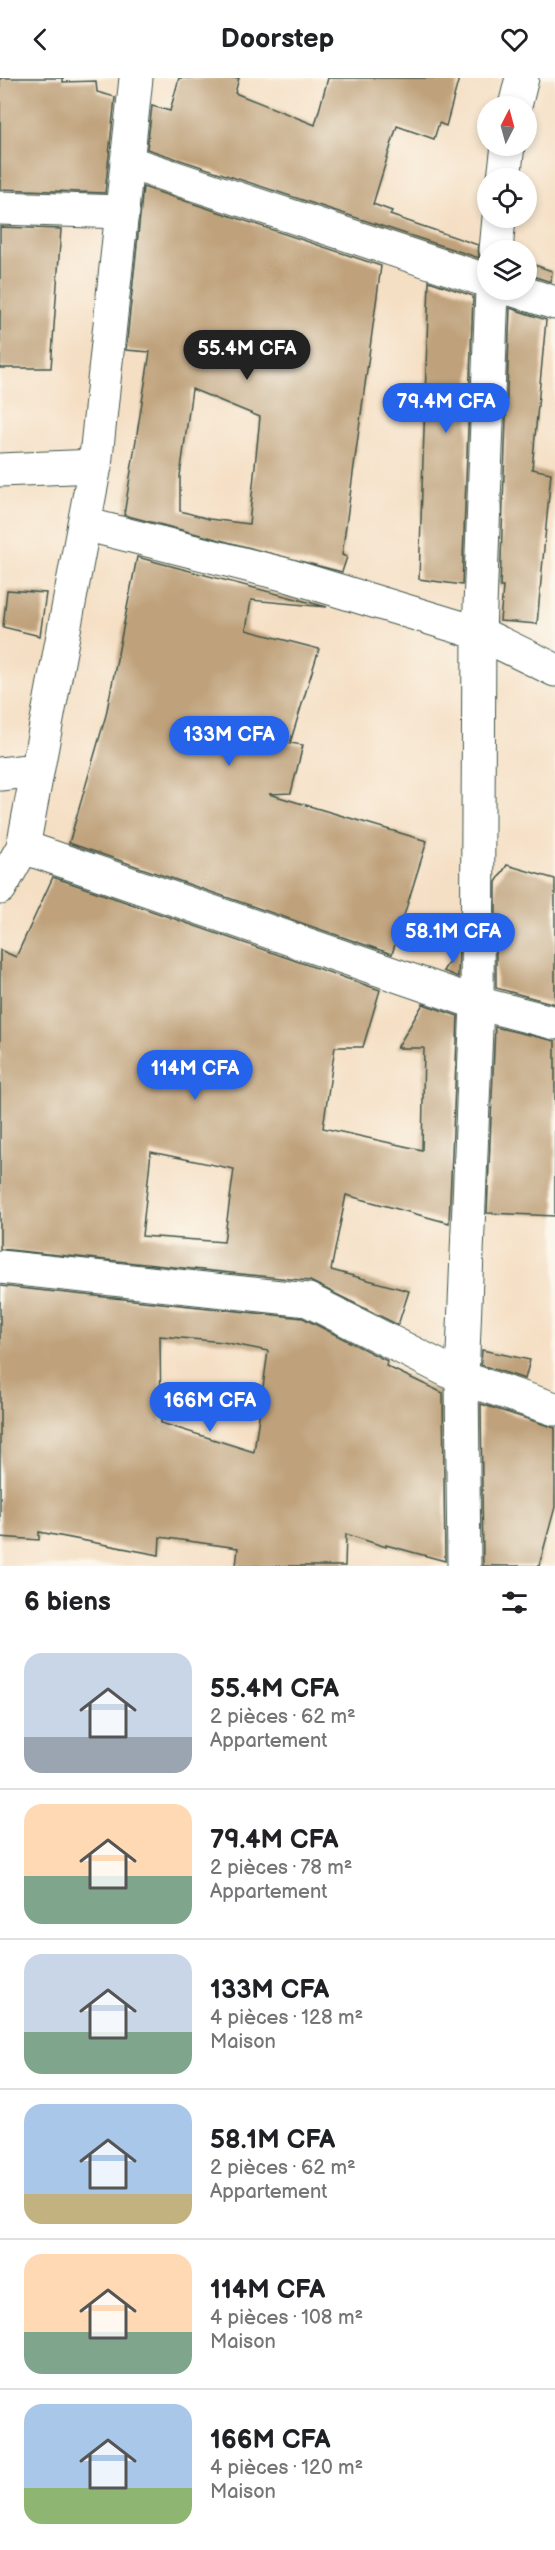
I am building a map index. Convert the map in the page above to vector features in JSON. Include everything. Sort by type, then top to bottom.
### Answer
[{"type":"street","points":[[0,888],[23,847],[95,466],[136,78]]},
{"type":"street","points":[[518,96],[522,78]]},
{"type":"street","points":[[127,162],[477,277]]},
{"type":"street","points":[[0,208],[123,212]]},
{"type":"street","points":[[537,297],[555,303]]},
{"type":"street","points":[[464,1566],[462,1378],[477,1003],[479,633],[492,300]]},
{"type":"street","points":[[0,470],[95,466]]},
{"type":"street","points":[[84,524],[287,575],[479,633],[555,670]]},
{"type":"street","points":[[0,774],[37,770]]},
{"type":"street","points":[[23,847],[477,1003],[555,1023]]},
{"type":"street","points":[[0,1268],[308,1300],[462,1378],[555,1409]]},
{"type":"building","points":[[0,78],[63,78],[63,82],[96,81],[97,92],[115,97],[105,193],[0,189]]},
{"type":"building","points":[[179,78],[239,78],[235,93],[315,125],[328,78],[459,78],[446,126],[439,123],[434,139],[397,126],[373,204],[392,211],[390,215],[477,245],[477,257],[147,149],[152,106],[170,111]]},
{"type":"building","points":[[143,187],[381,266],[342,555],[347,557],[342,572],[124,515],[150,352],[126,350]],"holes":[[[192,389],[260,417],[249,524],[209,519],[180,511],[180,476]]]},
{"type":"building","points":[[0,227],[61,229],[51,368],[0,368]]},
{"type":"building","points":[[537,266],[552,271],[551,282],[537,278]]},
{"type":"building","points":[[429,281],[473,296],[462,585],[419,579]]},
{"type":"building","points":[[510,308],[546,320],[532,469],[551,473],[537,624],[500,621],[503,587],[500,587]]},
{"type":"building","points":[[137,557],[327,607],[251,600],[246,630],[319,649],[290,743],[303,745],[291,793],[269,794],[427,841],[392,954],[69,843],[106,715]]},
{"type":"building","points":[[7,590],[46,593],[40,636],[3,627]]},
{"type":"building","points":[[507,865],[555,879],[555,1004],[496,988],[496,882]]},
{"type":"building","points":[[53,877],[380,990],[363,1047],[335,1047],[323,1128],[422,1150],[424,1048],[397,1048],[423,1004],[458,1016],[449,1223],[346,1195],[331,1270],[409,1291],[398,1325],[310,1281],[0,1249],[0,950],[16,957]],"holes":[[[151,1152],[234,1169],[224,1242],[142,1236]]]},
{"type":"building","points":[[459,945],[458,977],[443,971]]},
{"type":"building","points":[[495,1027],[555,1041],[555,1216],[487,1213]]},
{"type":"building","points":[[0,1286],[303,1318],[387,1361],[386,1366],[443,1393],[445,1561],[386,1545],[386,1547],[346,1534],[345,1566],[236,1566],[238,1548],[160,1537],[159,1555],[39,1532],[39,1540],[0,1537]],"holes":[[[160,1336],[223,1342],[268,1351],[254,1452],[161,1423]]]},
{"type":"building","points":[[482,1350],[530,1360],[525,1379],[481,1365]]},
{"type":"building","points":[[481,1404],[555,1428],[555,1507],[539,1566],[483,1566]]}]
